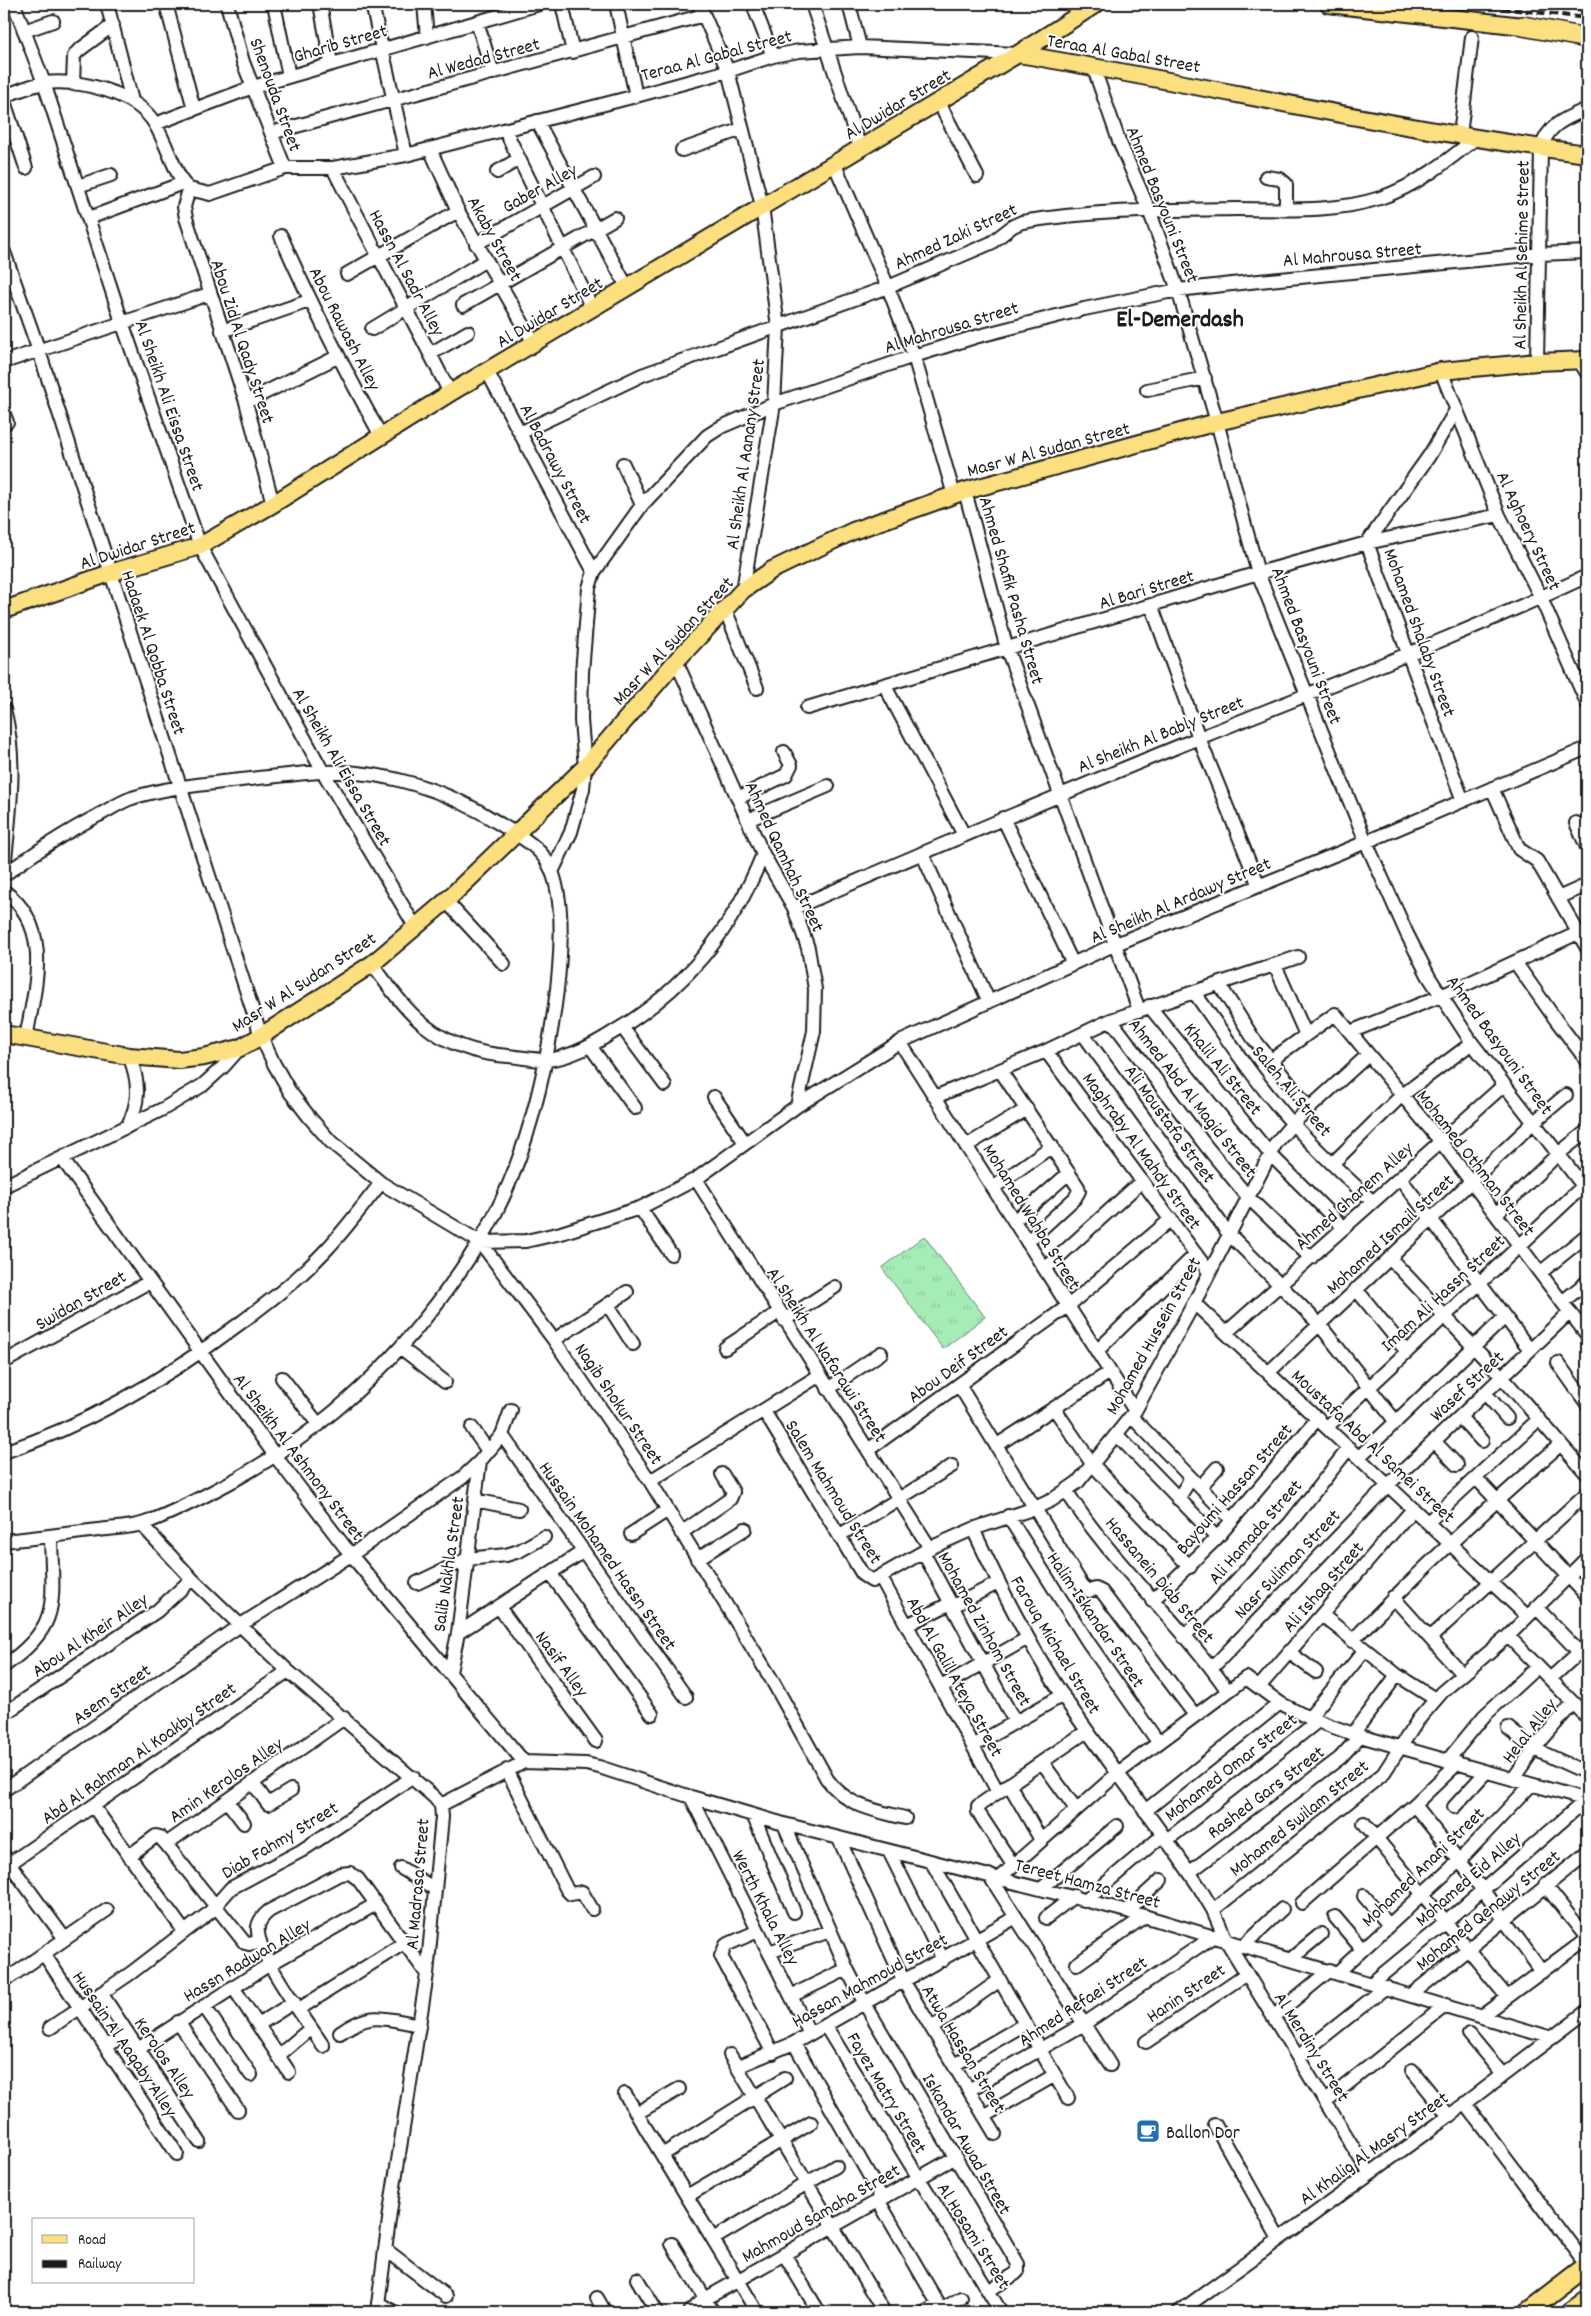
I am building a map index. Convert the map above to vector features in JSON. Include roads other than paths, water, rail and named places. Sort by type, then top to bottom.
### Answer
[{"type":"highway","points":[[1523,26],[1587,38]]},
{"type":"main road","name":"Al Dwidar Street","points":[[4,610],[110,573],[200,546],[273,504],[450,393],[626,287],[1018,54],[1096,4]]},
{"type":"main road","points":[[1328,4],[1523,26]]},
{"type":"main road","name":"Teraa Al Gabal Street","points":[[1018,54],[1093,66],[1468,137],[1540,149],[1587,154]]},
{"type":"main road","name":"Masr W Al Sudan Street","points":[[4,1034],[129,1056],[179,1060],[204,1057],[240,1048],[261,1036],[372,964],[446,901],[585,767],[676,661],[743,590],[772,570],[813,548],[853,531],[960,493],[1218,422],[1441,372],[1538,362],[1584,364]]},
{"type":"main road","points":[[1528,2312],[1587,2266]]},
{"type":"main road","points":[[1567,2312],[1587,2297]]},
{"type":"street","name":"Al Sheikh Ali Eissa Street","points":[[14,4],[44,83],[122,322],[200,546],[323,772],[416,928]]},
{"type":"street","points":[[107,4],[132,101]]},
{"type":"street","points":[[166,4],[194,109]]},
{"type":"street","name":"Shenouda Street","points":[[227,4],[253,87],[285,168]]},
{"type":"street","points":[[274,4],[290,76]]},
{"type":"street","points":[[320,4],[331,64]]},
{"type":"street","points":[[372,4],[406,155]]},
{"type":"street","points":[[424,4],[427,37]]},
{"type":"street","name":"Gharib Street","points":[[154,124],[253,87],[539,4]]},
{"type":"street","points":[[562,4],[573,52]]},
{"type":"street","points":[[616,4],[636,96]]},
{"type":"street","points":[[755,4],[755,10],[773,56]]},
{"type":"street","points":[[812,4],[860,148]]},
{"type":"street","points":[[849,4],[860,47]]},
{"type":"street","name":"Al Wedad Street","points":[[271,133],[623,38],[701,9]]},
{"type":"street","name":"Al Sheikh Al Aanany Street","points":[[701,9],[728,71],[762,206],[778,327],[774,404],[743,590]]},
{"type":"street","points":[[24,31],[53,21]]},
{"type":"street","points":[[477,22],[493,74]]},
{"type":"street","points":[[73,84],[74,56],[113,24]]},
{"type":"street","points":[[1468,137],[1472,37]]},
{"type":"street","name":"Teraa Al Gabal Street","points":[[186,186],[210,194],[285,168],[333,168],[406,155],[636,96],[728,71],[773,56],[826,48],[860,47],[1018,54]]},
{"type":"street","name":"Ahmed Basyouni Street","points":[[1093,66],[1119,142],[1148,210],[1178,290],[1218,422],[1258,573],[1366,842],[1407,934],[1441,996],[1472,1043],[1586,1188]]},
{"type":"street","points":[[4,96],[44,83],[73,84],[113,93],[132,101],[144,111],[154,124],[186,186],[89,218]]},
{"type":"street","points":[[4,101],[26,168]]},
{"type":"street","points":[[938,101],[977,176]]},
{"type":"street","points":[[1540,149],[1543,139],[1555,125],[1587,109]]},
{"type":"street","points":[[537,122],[626,287]]},
{"type":"street","points":[[682,150],[742,129]]},
{"type":"street","points":[[505,130],[592,308]]},
{"type":"street","name":"Ahmed Zaki Street","points":[[520,433],[642,375],[888,287],[990,243],[1013,226],[1022,222],[1092,212],[1286,209],[1343,206],[1382,197],[1434,171],[1468,137]]},
{"type":"street","name":"Akaby Street","points":[[430,149],[458,211],[534,343]]},
{"type":"street","name":"Al Sheikh Al Sehime Street","points":[[1538,362],[1540,149]]},
{"type":"street","points":[[497,172],[519,160]]},
{"type":"street","name":"Ahmed Shafik Pasha Street","points":[[834,163],[888,287],[914,356],[960,493],[1007,649],[1116,944],[1144,1008]]},
{"type":"street","name":"Hassn Al Sadr Alley","points":[[333,168],[377,256],[407,308],[450,393]]},
{"type":"street","points":[[78,186],[111,175]]},
{"type":"street","points":[[1266,177],[1280,179],[1286,184],[1286,209]]},
{"type":"street","name":"Gaber Alley","points":[[476,244],[594,178]]},
{"type":"street","name":"Abou Zid Al Qady Street","points":[[186,186],[184,207],[186,218],[209,294],[246,402],[273,504]]},
{"type":"street","points":[[347,274],[458,211]]},
{"type":"street","points":[[462,305],[615,218]]},
{"type":"street","name":"Abou Rawash Alley","points":[[281,236],[309,301],[337,357],[382,436]]},
{"type":"street","name":"Hadaek Al Qobba Street","points":[[4,252],[39,351],[179,786],[225,918],[261,1036]]},
{"type":"street","name":"Al Mahrousa Street","points":[[552,872],[571,832],[583,789],[585,767],[581,720],[582,672],[589,588],[594,572],[642,505],[707,436],[721,427],[774,404],[975,336],[1084,309],[1178,290],[1540,254],[1587,252]]},
{"type":"street","points":[[372,329],[486,260]]},
{"type":"street","points":[[4,362],[209,294]]},
{"type":"street","points":[[222,332],[309,301]]},
{"type":"street","points":[[430,354],[468,332]]},
{"type":"street","points":[[246,402],[337,357]]},
{"type":"street","name":"Al Badrawy Street","points":[[487,371],[594,572]]},
{"type":"street","name":"Al Aghoery Street","points":[[1441,372],[1499,515],[1541,598],[1587,703]]},
{"type":"street","points":[[1147,390],[1205,378]]},
{"type":"street","name":"Mohamed Shalaby Street","points":[[1456,410],[1404,493],[1367,543],[1463,801]]},
{"type":"street","points":[[623,464],[642,505]]},
{"type":"street","name":"Al Bari Street","points":[[807,708],[1152,607],[1258,573],[1367,543],[1499,515]]},
{"type":"street","name":"Al Sheikh Al Bably Street","points":[[794,908],[1060,794],[1541,598],[1587,576]]},
{"type":"street","points":[[1152,607],[1199,738],[1259,886]]},
{"type":"street","points":[[725,609],[757,688]]},
{"type":"street","name":"Ahmed Qamhah Street","points":[[676,661],[763,854],[794,908],[808,948],[815,989],[814,1031],[797,1106]]},
{"type":"street","points":[[885,686],[964,835]]},
{"type":"street","points":[[4,709],[7,749],[12,776],[4,870]]},
{"type":"street","name":"Al Sheikh Al Ardawy Street","points":[[480,1242],[526,1241],[562,1233],[640,1208],[696,1179],[797,1106],[900,1042],[1116,944],[1366,842],[1587,748]]},
{"type":"street","points":[[738,798],[786,775],[791,765],[784,752]]},
{"type":"street","points":[[4,875],[64,833],[129,799],[179,786],[323,772],[364,774],[405,781],[444,794],[481,811],[516,834],[540,852],[548,861],[560,914],[554,1014],[546,1060],[535,1109],[513,1175],[480,1242],[450,1285],[401,1348],[378,1373],[319,1425],[276,1457],[220,1488],[142,1525],[4,1541]]},
{"type":"street","points":[[748,820],[828,786]]},
{"type":"street","points":[[1492,788],[1519,849],[1537,861],[1587,948]]},
{"type":"street","points":[[1003,818],[1073,964]]},
{"type":"street","points":[[1576,822],[1587,847]]},
{"type":"street","points":[[922,853],[989,1002]]},
{"type":"street","points":[[372,964],[405,1007],[424,1025],[447,1040],[471,1050],[497,1055],[546,1060],[590,1046],[622,1027],[667,994],[692,971],[734,916],[750,886],[763,854]]},
{"type":"street","points":[[1558,898],[1587,885]]},
{"type":"street","points":[[4,891],[21,907],[30,921],[38,952],[38,968],[26,1038]]},
{"type":"street","points":[[446,901],[504,964]]},
{"type":"street","points":[[1350,1032],[1441,996],[1578,933]]},
{"type":"street","points":[[935,1096],[1046,1051],[1112,1020],[1298,957]]},
{"type":"street","points":[[1515,962],[1587,1060]]},
{"type":"street","points":[[1270,1061],[1306,1035],[1275,965]]},
{"type":"street","points":[[1219,984],[1232,1008],[1270,1061],[1309,1108]]},
{"type":"street","name":"Saleh Ali Street","points":[[1194,992],[1253,1075],[1293,1123],[1332,1164],[1373,1202]]},
{"type":"street","name":"Khalil Ali Street","points":[[1144,1008],[1270,1154],[1344,1228]]},
{"type":"street","name":"Mohamed Othman Street","points":[[1306,1035],[1335,1014],[1441,1142],[1587,1335]]},
{"type":"street","name":"Ahmed Abd Al Magid Street","points":[[1112,1020],[1206,1146],[1248,1197],[1311,1258]]},
{"type":"street","points":[[622,1027],[665,1085]]},
{"type":"street","name":"Ali Moustafa Street","points":[[1083,1034],[1228,1233],[1320,1324],[1396,1422]]},
{"type":"street","name":"Nagib Shokur Street","points":[[261,1036],[274,1064],[310,1118],[343,1153],[382,1183],[480,1242],[554,1340],[650,1482],[772,1680],[827,1779],[838,1793],[857,1805],[906,1818]]},
{"type":"street","name":"Mohamed Wahba Street","points":[[900,1042],[1097,1351],[1133,1414],[1232,1520]]},
{"type":"street","points":[[1332,1164],[1401,1096],[1472,1043]]},
{"type":"street","points":[[590,1046],[634,1108]]},
{"type":"street","points":[[4,1186],[63,1160],[127,1128],[203,1085],[240,1048]]},
{"type":"street","name":"Maghraby Al Mahdy Street","points":[[1046,1051],[1209,1272]]},
{"type":"street","name":"Mohamed Hussein Street","points":[[881,1578],[926,1550],[972,1529],[1035,1508],[1067,1492],[1093,1465],[1133,1414],[1194,1303],[1228,1233],[1270,1154],[1293,1123],[1368,1054]]},
{"type":"street","points":[[127,1128],[138,1100],[135,1070],[129,1056]]},
{"type":"street","points":[[1000,1070],[1070,1173],[1079,1191],[1076,1198],[1027,1242]]},
{"type":"street","name":"Ahmed Ghanem Alley","points":[[1227,1332],[1504,1085]]},
{"type":"street","name":"Mohamed Ismail Street","points":[[1269,1372],[1534,1122],[1566,1095]]},
{"type":"street","points":[[714,1097],[745,1143]]},
{"type":"street","points":[[966,1146],[1027,1109]]},
{"type":"street","points":[[1496,1214],[1558,1154],[1587,1131]]},
{"type":"street","points":[[993,1188],[1052,1146]]},
{"type":"street","name":"Al Sheikh Al Ashmony Street","points":[[63,1160],[200,1353],[351,1555],[524,1762]]},
{"type":"street","points":[[1014,1221],[1070,1173]]},
{"type":"street","points":[[1400,1178],[1530,1350]]},
{"type":"street","name":"Al Sheikh Al Nafarawi Street","points":[[696,1179],[781,1316],[899,1498],[926,1550]]},
{"type":"street","points":[[1045,1269],[1142,1181]]},
{"type":"street","points":[[4,1452],[43,1438],[113,1407],[200,1353],[300,1275],[327,1249],[382,1183]]},
{"type":"street","name":"Imam Ali Hassn Street","points":[[1322,1422],[1369,1387],[1520,1245],[1586,1188]]},
{"type":"street","points":[[640,1208],[671,1254]]},
{"type":"street","name":"Abou Deif Street","points":[[868,1450],[1068,1306],[1170,1219]]},
{"type":"street","points":[[1540,1273],[1587,1235]]},
{"type":"street","points":[[1097,1351],[1196,1254]]},
{"type":"street","points":[[1390,1258],[1502,1377],[1587,1474]]},
{"type":"street","name":"Swidan Street","points":[[4,1362],[149,1282]]},
{"type":"street","name":"Wasef Street","points":[[1388,1485],[1530,1350],[1587,1282]]},
{"type":"street","points":[[725,1348],[835,1287]]},
{"type":"street","points":[[1356,1289],[1407,1352]]},
{"type":"street","points":[[554,1340],[628,1292]]},
{"type":"street","name":"Moustafa Abd Al Samei Street","points":[[1194,1303],[1492,1583],[1583,1649]]},
{"type":"street","points":[[608,1305],[633,1344]]},
{"type":"street","points":[[1359,1457],[1505,1316]]},
{"type":"street","points":[[401,1348],[445,1382]]},
{"type":"street","points":[[828,1389],[881,1354]]},
{"type":"street","points":[[1558,1364],[1587,1404]]},
{"type":"street","points":[[997,1445],[1110,1372]]},
{"type":"street","points":[[650,1482],[820,1376]]},
{"type":"street","points":[[282,1378],[319,1425]]},
{"type":"street","points":[[959,1385],[1082,1585],[1089,1590],[1096,1589],[1102,1592],[1194,1714]]},
{"type":"street","points":[[1485,1393],[1507,1418]]},
{"type":"street","points":[[1054,1408],[1093,1465],[1190,1567]]},
{"type":"street","points":[[502,1435],[511,1410]]},
{"type":"street","name":"Salem Mahmoud Street","points":[[764,1411],[863,1575],[872,1581],[881,1578]]},
{"type":"street","points":[[1460,1417],[1482,1442]]},
{"type":"street","points":[[1428,1522],[1539,1419]]},
{"type":"street","name":"Bayoumi Hassan Street","points":[[1152,1601],[1190,1567],[1322,1422]]},
{"type":"street","points":[[472,1428],[484,1456]]},
{"type":"street","name":"Asem Street","points":[[4,1790],[239,1626],[351,1555],[463,1477],[502,1435]]},
{"type":"street","name":"Hussain Mohamed Hassn Street","points":[[502,1435],[686,1697]]},
{"type":"street","points":[[1117,1435],[1217,1538]]},
{"type":"street","points":[[1434,1441],[1457,1465]]},
{"type":"street","points":[[1352,1641],[1393,1597],[1450,1543],[1561,1444]]},
{"type":"street","name":"Ali Hamada Street","points":[[1184,1637],[1290,1523],[1349,1448]]},
{"type":"street","name":"Salib Nakhla Street","points":[[450,1672],[458,1633],[475,1500],[484,1456]]},
{"type":"street","points":[[840,1535],[952,1466]]},
{"type":"street","points":[[1178,1499],[1196,1482],[1217,1468]]},
{"type":"street","points":[[682,1533],[730,1499],[733,1492],[722,1474]]},
{"type":"street","points":[[1476,1478],[1587,1596]]},
{"type":"street","name":"Nasr Suliman Street","points":[[1212,1668],[1388,1485]]},
{"type":"street","name":"Hassanein Diab Street","points":[[1067,1492],[1094,1531],[1152,1601],[1212,1668],[1227,1690]]},
{"type":"street","points":[[1430,1638],[1492,1583],[1587,1493]]},
{"type":"street","points":[[475,1500],[519,1509]]},
{"type":"street","name":"Ali Ishaq Street","points":[[1259,1688],[1414,1509]]},
{"type":"street","points":[[631,1534],[668,1510]]},
{"type":"street","name":"Halim Iskandar Street","points":[[1008,1516],[1088,1642],[1158,1742]]},
{"type":"street","name":"Al Madrasa Street","points":[[142,1525],[239,1626],[288,1671],[413,1777],[434,1796],[441,1806],[442,1817],[427,1974],[378,2308]]},
{"type":"street","points":[[697,1559],[745,1529]]},
{"type":"street","name":"Farouq Michael Street","points":[[972,1529],[998,1583],[1028,1638],[1063,1695],[1087,1731],[1165,1837]]},
{"type":"street","points":[[4,1666],[25,1651],[38,1638],[48,1619],[51,1607],[51,1536]]},
{"type":"street","points":[[417,1583],[467,1559],[506,1555],[519,1551],[544,1537]]},
{"type":"street","name":"Mohamed Zinhom Street","points":[[926,1550],[952,1605],[1015,1722]]},
{"type":"street","points":[[458,1633],[584,1551]]},
{"type":"street","name":"Mohamed Swilam Street","points":[[1213,1910],[1383,1774],[1435,1699],[1508,1636],[1587,1558]]},
{"type":"street","points":[[550,1573],[652,1714]]},
{"type":"street","name":"Abd Al Galil Ateya Street","points":[[881,1578],[998,1792]]},
{"type":"street","name":"Abou Al Kheir Alley","points":[[4,1714],[157,1612],[192,1579]]},
{"type":"street","points":[[907,1625],[998,1583]]},
{"type":"street","points":[[1393,1597],[1462,1674]]},
{"type":"street","name":"Nasif Alley","points":[[498,1607],[596,1741]]},
{"type":"street","points":[[1322,1615],[1397,1676],[1435,1699]]},
{"type":"street","points":[[1508,1636],[1587,1717]]},
{"type":"street","points":[[940,1687],[1028,1638]]},
{"type":"street","points":[[1550,1679],[1583,1649]]},
{"type":"street","name":"Mohamed Omar Street","points":[[1046,1918],[1080,1898],[1165,1837],[1313,1719],[1364,1651]]},
{"type":"street","points":[[1290,1652],[1316,1672]]},
{"type":"street","points":[[1302,1904],[1414,1805],[1452,1762],[1484,1716],[1537,1667]]},
{"type":"street","name":"Abd Al Rahman Al Koakby Street","points":[[6,1860],[93,1806],[288,1671]]},
{"type":"street","name":"Rashed Gars Street","points":[[1190,1872],[1340,1758],[1397,1676]]},
{"type":"street","points":[[1110,2065],[1016,1917],[994,1876],[1013,1865],[1118,1773],[1194,1714],[1246,1678],[1280,1704],[1313,1719],[1357,1735],[1586,1800]]},
{"type":"street","points":[[973,1746],[1063,1695]]},
{"type":"street","name":"Helal Alley","points":[[1513,1779],[1534,1749],[1573,1703]]},
{"type":"street","points":[[1145,1811],[1280,1704]]},
{"type":"street","name":"Amin Kerolos Alley","points":[[129,1856],[156,1836],[160,1837],[166,1844],[344,1718]]},
{"type":"street","points":[[1508,1728],[1534,1749],[1587,1773]]},
{"type":"street","points":[[1013,1865],[977,1809],[979,1804],[1087,1731]]},
{"type":"street","points":[[441,1806],[524,1762]]},
{"type":"street","name":"Tereet Hamza Street","points":[[524,1762],[586,1764],[613,1770],[690,1797],[753,1816],[839,1839],[1042,1888],[1145,1916],[1552,2038]]},
{"type":"street","points":[[1042,1762],[1076,1809]]},
{"type":"street","points":[[507,1770],[567,1890],[570,1894],[582,1892],[592,1909]]},
{"type":"street","points":[[1454,1807],[1486,1772]]},
{"type":"street","name":"Diab Fahmy Street","points":[[50,2028],[101,1993],[215,1907],[230,1888],[302,1851],[413,1777]]},
{"type":"street","points":[[252,1783],[268,1804],[291,1790]]},
{"type":"street","points":[[1009,1784],[1041,1840]]},
{"type":"street","name":"Mohamed Anani Street","points":[[1273,2017],[1362,1949],[1389,1925],[1459,1861],[1531,1785]]},
{"type":"street","name":"Werth Khala Alley","points":[[690,1797],[810,2034]]},
{"type":"street","name":"Mohamed Eid Alley","points":[[1372,1983],[1445,1923],[1586,1800]]},
{"type":"street","points":[[227,1801],[244,1823]]},
{"type":"street","points":[[1414,1805],[1505,1918],[1542,1972]]},
{"type":"street","points":[[93,1806],[184,1931]]},
{"type":"street","points":[[753,1816],[794,1912]]},
{"type":"street","points":[[1364,1823],[1507,1997]]},
{"type":"street","name":"Iskandar Awad Street","points":[[784,1824],[847,1969],[865,2004],[1018,2267],[1015,2274],[988,2291]]},
{"type":"street","points":[[1042,1888],[1117,1826]]},
{"type":"street","name":"Al Merdiny Street","points":[[1165,1837],[1190,1872],[1213,1910],[1220,1938],[1246,1974],[1369,2173]]},
{"type":"street","name":"Atwa Hassan Street","points":[[839,1839],[904,1982],[994,2134]]},
{"type":"street","points":[[166,1844],[245,1943],[249,1944],[260,1941]]},
{"type":"street","points":[[889,1851],[943,1960]]},
{"type":"street","points":[[6,1860],[65,1939]]},
{"type":"street","name":"Mohamed Qenawy Street","points":[[1411,1995],[1545,1886],[1585,1860]]},
{"type":"street","points":[[931,1861],[1068,2098]]},
{"type":"street","points":[[401,1868],[435,1889]]},
{"type":"street","points":[[323,2046],[270,1964],[260,1941],[258,1927],[260,1920],[269,1911],[340,1874],[345,1872],[354,1875],[427,1974]]},
{"type":"street","points":[[1127,1911],[1162,1880]]},
{"type":"street","points":[[1482,2016],[1587,1938],[1545,1886]]},
{"type":"street","points":[[1364,1896],[1389,1925]]},
{"type":"street","name":"Hassn Radwan Alley","points":[[138,2048],[270,1964],[376,1904]]},
{"type":"street","points":[[1244,1945],[1282,1909]]},
{"type":"street","points":[[10,1977],[107,1910]]},
{"type":"street","points":[[1077,1964],[1145,1916]]},
{"type":"street","points":[[1335,1916],[1362,1949]]},
{"type":"street","name":"Hassan Mahmoud Street","points":[[737,2067],[794,2043],[1016,1917]]},
{"type":"street","points":[[758,1930],[726,1945],[721,1956],[773,2053]]},
{"type":"street","points":[[769,1952],[830,1931]]},
{"type":"street","points":[[1291,1959],[1321,1934]]},
{"type":"street","name":"Ahmed Refaei Street","points":[[969,2090],[1084,2024],[1220,1938]]},
{"type":"street","points":[[258,2025],[404,1943]]},
{"type":"street","name":"Hussain Al Aaqaby Alley","points":[[44,1954],[177,2154]]},
{"type":"street","points":[[791,1996],[847,1969]]},
{"type":"street","name":"Hanin Street","points":[[1146,2042],[1246,1974]]},
{"type":"street","points":[[932,2028],[1000,1980]]},
{"type":"street","points":[[233,1987],[289,2072]]},
{"type":"street","points":[[1298,2057],[1386,1987]]},
{"type":"street","name":"Kerolos Alley","points":[[101,1993],[199,2141]]},
{"type":"street","points":[[1326,2101],[1446,2005]]},
{"type":"street","points":[[204,2006],[251,2075]]},
{"type":"street","name":"Al Khalig Al Masry Street","points":[[1179,2312],[1449,2116],[1587,2011]]},
{"type":"street","points":[[340,2033],[356,2022],[370,2017],[420,2024]]},
{"type":"street","points":[[178,2022],[238,2110]]},
{"type":"street","points":[[954,2066],[1025,2024]]},
{"type":"street","name":"Fayez Matry Street","points":[[825,2026],[918,2178]]},
{"type":"street","points":[[278,2056],[311,2028]]},
{"type":"street","points":[[106,2047],[127,2032]]},
{"type":"street","points":[[1469,2034],[1503,2075]]},
{"type":"street","points":[[794,2043],[941,2309]]},
{"type":"street","points":[[730,2055],[884,2312]]},
{"type":"street","points":[[1412,2070],[1449,2116]]},
{"type":"street","points":[[984,2116],[1055,2075]]},
{"type":"street","points":[[662,2155],[785,2078]]},
{"type":"street","points":[[636,2113],[679,2089]]},
{"type":"street","points":[[625,2094],[757,2312]]},
{"type":"street","points":[[1465,2103],[1587,2266]]},
{"type":"street","points":[[687,2196],[811,2123]]},
{"type":"street","points":[[1215,2125],[1279,2239]]},
{"type":"street","name":"Mahmoud Samaha Street","points":[[689,2312],[738,2280],[954,2158]]},
{"type":"street","points":[[713,2239],[836,2166]]},
{"type":"street","name":"Al Hosami Street","points":[[918,2178],[1001,2312]]},
{"type":"street","points":[[672,2244],[713,2312]]},
{"type":"street","points":[[385,2250],[446,2296]]},
{"type":"street","points":[[784,2254],[819,2312]]},
{"type":"street","points":[[637,2278],[657,2312]]},
{"type":"street","points":[[597,2298],[605,2312]]},
{"type":"street","points":[[926,2312],[941,2309],[961,2298]]},
{"type":"street","points":[[378,2308],[394,2312]]},
{"type":"railway","points":[[1466,4],[1587,18]]},
{"type":"railway","points":[[1538,4],[1587,10]]},
{"type":"place","name":"Ballon Dor","points":[[1148,2131]]},
{"type":"district","name":"El-Demerdash","points":[[1180,318]]}]
